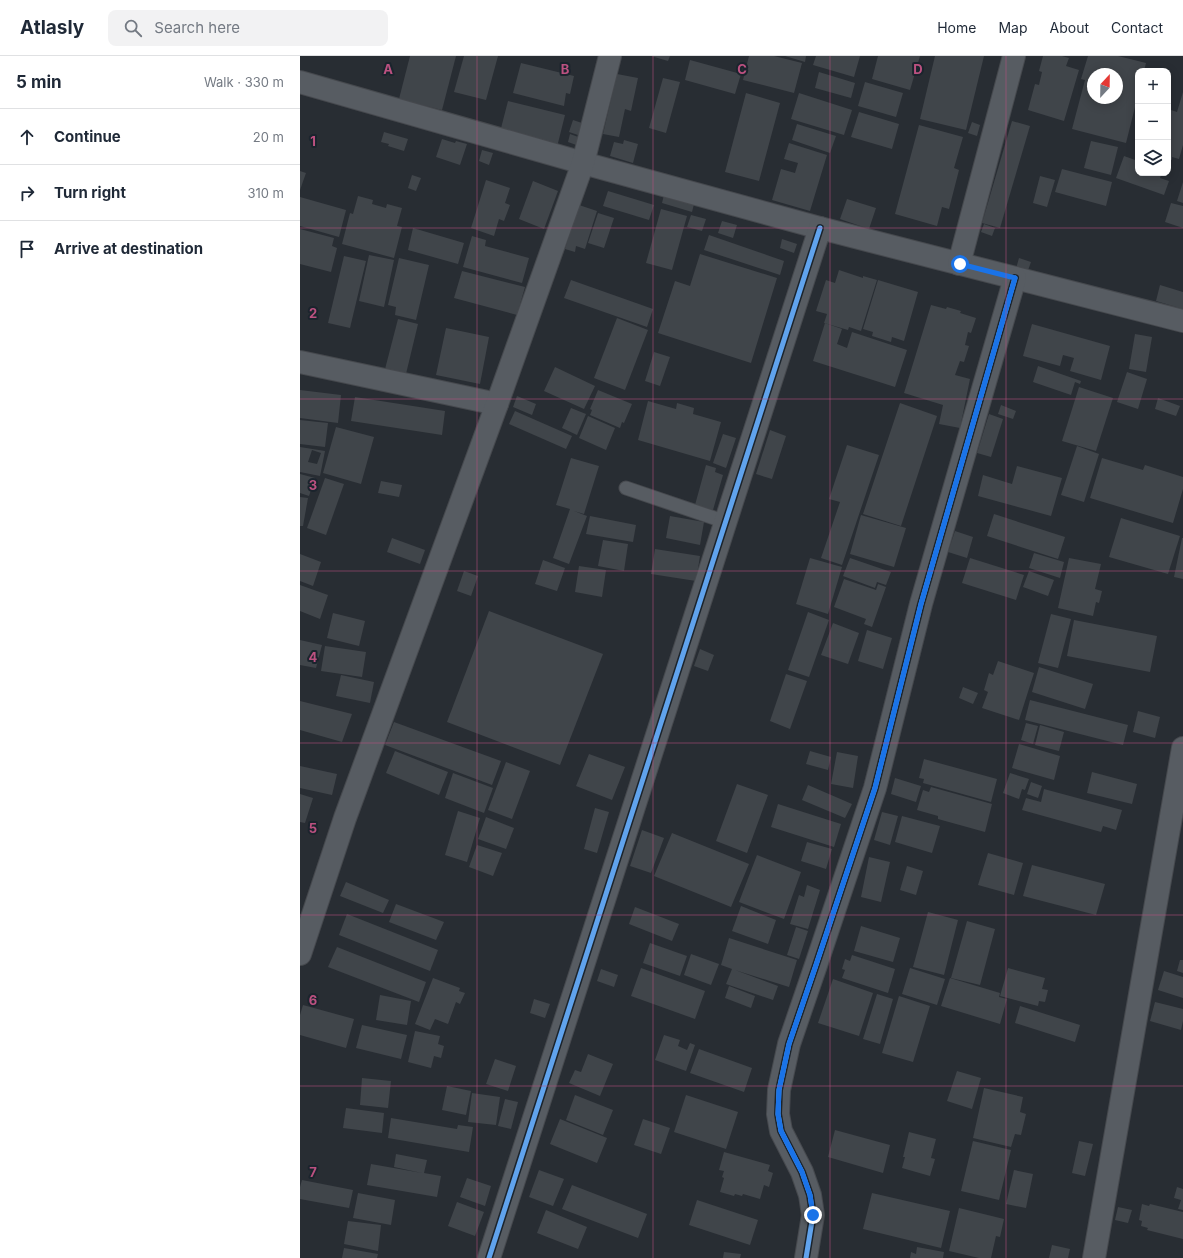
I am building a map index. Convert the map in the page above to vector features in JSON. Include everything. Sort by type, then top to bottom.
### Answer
[{"type":"street","points":[[300,954],[345,818],[498,404],[583,163],[610,56]]},
{"type":"street","points":[[960,264],[1014,56]]},
{"type":"street","points":[[300,82],[583,163],[820,228],[1183,321]]},
{"type":"street","points":[[489,1258],[820,228]]},
{"type":"street","points":[[806,1258],[813,1215],[810,1195],[802,1172],[781,1131],[778,1114],[779,1090],[789,1044],[875,788],[921,604],[1015,278]]},
{"type":"street","points":[[300,362],[498,404]]},
{"type":"street","points":[[1094,1258],[1183,748]]},
{"type":"lane","points":[[626,488],[726,522]]},
{"type":"building","points":[[410,56],[456,56],[442,110],[399,99]]},
{"type":"building","points":[[464,56],[498,56],[486,100],[454,92]]},
{"type":"building","points":[[651,56],[670,56],[668,61]]},
{"type":"building","points":[[749,56],[774,56],[802,63],[794,93],[743,80]]},
{"type":"building","points":[[785,56],[806,56],[805,62]]},
{"type":"building","points":[[816,56],[860,56],[854,77],[813,65]]},
{"type":"building","points":[[878,56],[920,56],[910,90],[872,79]]},
{"type":"building","points":[[935,56],[984,56],[966,130],[920,119]]},
{"type":"building","points":[[1043,56],[1062,56],[1069,58],[1066,66],[1079,70],[1064,121],[1028,110],[1035,84],[1039,85],[1042,72],[1039,71]]},
{"type":"building","points":[[1088,56],[1118,56],[1146,63],[1145,68],[1135,68],[1135,107],[1126,143],[1072,129],[1085,80],[1081,79]]},
{"type":"building","points":[[690,60],[741,74],[735,94],[685,80]]},
{"type":"building","points":[[521,63],[574,76],[570,94],[566,93],[564,106],[513,93]]},
{"type":"building","points":[[819,72],[855,83],[851,98],[815,88]]},
{"type":"building","points":[[617,74],[638,78],[631,111],[625,109],[619,137],[603,134]]},
{"type":"building","points":[[663,78],[680,82],[666,133],[649,128]]},
{"type":"building","points":[[865,82],[903,93],[896,117],[858,106]]},
{"type":"building","points":[[1183,92],[1183,145],[1179,159],[1172,157],[1172,160],[1171,110],[1177,112]]},
{"type":"building","points":[[746,93],[780,103],[759,181],[725,172]]},
{"type":"building","points":[[799,93],[852,110],[844,135],[791,119]]},
{"type":"building","points":[[508,101],[565,115],[556,151],[499,136]]},
{"type":"building","points":[[859,112],[899,124],[892,149],[851,137]]},
{"type":"building","points":[[573,120],[585,124],[581,136],[569,132]]},
{"type":"building","points":[[1012,121],[1030,126],[1000,228],[982,223]]},
{"type":"building","points":[[972,122],[980,125],[977,136],[968,133]]},
{"type":"building","points":[[797,124],[836,136],[830,153],[792,140]]},
{"type":"building","points":[[919,125],[963,137],[954,168],[959,170],[949,209],[942,207],[937,226],[895,214]]},
{"type":"building","points":[[384,132],[408,139],[404,151],[381,142]]},
{"type":"building","points":[[570,134],[581,138],[579,146],[568,142]]},
{"type":"building","points":[[442,139],[455,143],[456,141],[467,144],[460,165],[436,157]]},
{"type":"building","points":[[624,140],[638,144],[633,163],[610,156],[614,142],[623,144]]},
{"type":"building","points":[[1091,141],[1118,147],[1111,175],[1084,168]]},
{"type":"building","points":[[789,143],[827,155],[810,211],[772,200],[781,169],[795,173],[798,163],[784,159]]},
{"type":"building","points":[[482,150],[493,153],[489,165],[479,161]]},
{"type":"building","points":[[1124,156],[1135,160],[1135,176],[1161,176],[1160,178],[1169,181],[1164,195],[1116,178]]},
{"type":"building","points":[[1062,169],[1112,182],[1106,206],[1055,192]]},
{"type":"building","points":[[300,171],[306,173],[300,190]]},
{"type":"building","points":[[412,175],[421,178],[416,191],[408,188]]},
{"type":"building","points":[[1040,176],[1055,180],[1047,207],[1033,203]]},
{"type":"building","points":[[486,180],[510,188],[505,203],[510,205],[504,221],[499,219],[494,236],[471,228]]},
{"type":"building","points":[[533,181],[558,191],[544,229],[519,219]]},
{"type":"building","points":[[1183,182],[1183,203],[1177,201]]},
{"type":"building","points":[[608,191],[654,205],[649,220],[603,206]]},
{"type":"building","points":[[665,191],[695,200],[692,212],[662,203]]},
{"type":"building","points":[[358,196],[373,200],[372,204],[386,208],[387,204],[402,208],[397,226],[402,227],[394,258],[342,244],[350,213],[353,214]]},
{"type":"building","points":[[300,197],[346,210],[339,237],[300,226]]},
{"type":"building","points":[[847,199],[876,208],[869,229],[840,219]]},
{"type":"building","points":[[1171,203],[1183,206],[1183,228],[1165,222]]},
{"type":"building","points":[[579,205],[597,211],[585,249],[576,246],[575,252],[565,249]]},
{"type":"building","points":[[661,209],[687,216],[672,270],[646,263]]},
{"type":"building","points":[[598,213],[614,218],[604,248],[588,243]]},
{"type":"building","points":[[691,215],[706,219],[702,231],[687,227]]},
{"type":"building","points":[[722,221],[737,225],[733,238],[718,233]]},
{"type":"building","points":[[984,224],[995,228],[992,236],[981,232]]},
{"type":"building","points":[[413,228],[464,243],[458,264],[408,250]]},
{"type":"building","points":[[300,229],[334,238],[332,246],[337,248],[331,272],[300,264]]},
{"type":"building","points":[[709,235],[784,261],[780,275],[704,250]]},
{"type":"building","points":[[472,236],[486,240],[485,246],[529,258],[522,283],[463,267]]},
{"type":"building","points":[[782,239],[797,244],[794,253],[780,248]]},
{"type":"building","points":[[700,254],[777,278],[751,363],[658,333],[675,281],[690,286]]},
{"type":"building","points":[[369,255],[394,260],[384,307],[359,301]]},
{"type":"building","points":[[344,256],[366,261],[350,328],[328,323]]},
{"type":"building","points":[[399,258],[429,265],[416,320],[395,315],[396,307],[388,305]]},
{"type":"building","points":[[1019,258],[1031,262],[1026,276],[1015,272]]},
{"type":"building","points":[[839,270],[863,278],[863,276],[877,280],[861,331],[849,327],[848,330],[824,323],[827,314],[816,311],[826,280],[835,283]]},
{"type":"building","points":[[462,271],[525,287],[517,315],[454,298]]},
{"type":"building","points":[[571,280],[653,309],[647,327],[564,298]]},
{"type":"building","points":[[878,280],[918,292],[904,341],[892,337],[891,342],[872,336],[873,332],[863,329]]},
{"type":"building","points":[[1160,285],[1183,292],[1183,309],[1156,301]]},
{"type":"building","points":[[931,305],[961,311],[960,313],[976,318],[971,333],[968,332],[965,345],[969,346],[964,362],[960,361],[955,375],[970,379],[960,428],[939,424],[943,405],[904,393]]},
{"type":"building","points":[[617,318],[648,330],[625,390],[594,378]]},
{"type":"building","points":[[398,319],[418,324],[405,378],[384,373]]},
{"type":"building","points":[[825,323],[842,329],[837,344],[847,348],[852,332],[907,350],[895,387],[813,361]]},
{"type":"building","points":[[1032,324],[1110,346],[1101,380],[1070,371],[1074,358],[1063,355],[1060,366],[1023,356]]},
{"type":"building","points":[[446,328],[489,337],[480,384],[436,375]]},
{"type":"building","points":[[1135,334],[1152,337],[1146,372],[1129,369]]},
{"type":"building","points":[[654,352],[670,357],[660,386],[645,381]]},
{"type":"building","points":[[1038,366],[1081,381],[1080,384],[1075,382],[1071,395],[1033,382]]},
{"type":"building","points":[[555,367],[595,386],[584,409],[544,391]]},
{"type":"building","points":[[1127,372],[1147,379],[1138,409],[1117,402]]},
{"type":"building","points":[[1079,387],[1113,398],[1096,451],[1062,441]]},
{"type":"building","points":[[300,390],[341,395],[338,423],[300,418]]},
{"type":"building","points":[[598,390],[632,404],[624,423],[622,422],[620,428],[590,415],[592,410],[590,409]]},
{"type":"building","points":[[517,396],[536,404],[532,415],[513,407]]},
{"type":"building","points":[[355,397],[445,411],[442,435],[351,421]]},
{"type":"building","points":[[1158,398],[1180,406],[1176,416],[1155,409]]},
{"type":"building","points":[[648,401],[676,409],[677,403],[694,408],[693,414],[721,422],[710,461],[638,440]]},
{"type":"building","points":[[900,403],[937,416],[901,526],[863,514]]},
{"type":"building","points":[[1001,405],[1016,411],[1013,419],[998,414]]},
{"type":"building","points":[[571,408],[586,414],[577,435],[562,428]]},
{"type":"building","points":[[515,411],[572,436],[566,449],[509,424]]},
{"type":"building","points":[[989,414],[1003,419],[991,457],[977,453]]},
{"type":"building","points":[[588,416],[615,428],[606,450],[579,438]]},
{"type":"building","points":[[300,420],[328,423],[325,447],[300,444]]},
{"type":"building","points":[[336,427],[374,437],[361,484],[323,473]]},
{"type":"building","points":[[770,430],[786,436],[772,479],[756,474]]},
{"type":"building","points":[[723,434],[736,438],[726,468],[713,463]]},
{"type":"building","points":[[847,445],[879,455],[842,565],[821,558],[840,502],[829,499]]},
{"type":"building","points":[[1077,446],[1099,454],[1084,502],[1061,495]]},
{"type":"building","points":[[300,447],[325,451],[320,476],[300,472]],"holes":[[[312,450],[321,453],[317,464],[308,462]]]},
{"type":"building","points":[[571,458],[599,466],[584,514],[574,511],[587,516],[569,564],[553,558],[570,509],[556,505]]},
{"type":"building","points":[[1102,458],[1143,470],[1145,465],[1183,477],[1183,489],[1173,523],[1090,498]]},
{"type":"building","points":[[706,465],[716,468],[715,472],[723,475],[713,510],[695,505]]},
{"type":"building","points":[[1017,466],[1062,478],[1051,516],[978,496],[983,475],[1012,484]]},
{"type":"building","points":[[300,474],[315,478],[309,496],[300,493]]},
{"type":"building","points":[[325,478],[344,484],[326,535],[307,528]]},
{"type":"building","points":[[381,481],[402,485],[399,497],[378,493]]},
{"type":"building","points":[[300,497],[308,498],[303,526],[300,526]]},
{"type":"building","points":[[994,514],[1065,537],[1058,559],[987,536]]},
{"type":"building","points":[[861,515],[906,528],[894,567],[850,554]]},
{"type":"building","points":[[590,516],[636,525],[633,542],[586,534]]},
{"type":"building","points":[[670,516],[704,522],[700,545],[666,538]]},
{"type":"building","points":[[1121,518],[1180,536],[1168,574],[1109,557]]},
{"type":"building","points":[[955,531],[973,537],[967,558],[948,552]]},
{"type":"building","points":[[392,538],[425,550],[420,564],[387,552]]},
{"type":"building","points":[[1183,538],[1183,579],[1174,577]]},
{"type":"building","points":[[603,540],[628,544],[624,571],[598,566]]},
{"type":"building","points":[[655,549],[700,556],[696,581],[651,574]]},
{"type":"building","points":[[1034,553],[1064,562],[1060,578],[1029,568]]},
{"type":"building","points":[[300,554],[321,562],[313,586],[300,581]]},
{"type":"building","points":[[810,558],[842,567],[828,614],[796,604]]},
{"type":"building","points":[[850,558],[891,572],[886,585],[877,582],[875,588],[843,576]]},
{"type":"building","points":[[970,558],[1024,575],[1016,600],[962,583]]},
{"type":"building","points":[[1069,558],[1101,564],[1095,589],[1102,591],[1099,603],[1096,602],[1093,616],[1058,608]]},
{"type":"building","points":[[543,560],[565,568],[557,591],[535,584]]},
{"type":"building","points":[[579,566],[606,570],[602,597],[575,592]]},
{"type":"building","points":[[464,571],[478,576],[471,596],[457,591]]},
{"type":"building","points":[[1029,571],[1054,580],[1048,596],[1023,587]]},
{"type":"building","points":[[844,579],[876,590],[878,584],[886,587],[872,627],[864,624],[866,619],[834,607]]},
{"type":"building","points":[[300,585],[328,595],[320,619],[300,611]]},
{"type":"building","points":[[489,611],[603,654],[560,765],[447,722]]},
{"type":"building","points":[[808,612],[829,620],[809,677],[788,670]]},
{"type":"building","points":[[333,613],[365,621],[359,646],[327,638]]},
{"type":"building","points":[[1051,614],[1071,619],[1058,668],[1038,663]]},
{"type":"building","points":[[1074,620],[1157,636],[1150,672],[1067,656]]},
{"type":"building","points":[[833,623],[859,633],[848,664],[821,655]]},
{"type":"building","points":[[867,630],[892,638],[883,669],[858,661]]},
{"type":"building","points":[[300,640],[322,645],[316,668],[300,665]]},
{"type":"building","points":[[325,646],[366,652],[362,677],[321,671]]},
{"type":"building","points":[[700,649],[714,655],[708,671],[694,666]]},
{"type":"building","points":[[998,661],[1034,673],[1019,720],[982,708],[988,692],[984,690],[989,673],[993,675]]},
{"type":"building","points":[[1039,667],[1093,684],[1085,709],[1032,692]]},
{"type":"building","points":[[786,674],[807,681],[790,729],[770,721]]},
{"type":"building","points":[[341,675],[374,682],[370,703],[336,696]]},
{"type":"building","points":[[963,687],[978,693],[973,704],[959,698]]},
{"type":"building","points":[[1030,700],[1128,725],[1123,745],[1025,720]]},
{"type":"building","points":[[300,701],[352,714],[342,742],[300,730]]},
{"type":"building","points":[[1138,711],[1160,717],[1155,738],[1133,732]]},
{"type":"building","points":[[394,722],[501,761],[492,785],[385,745]]},
{"type":"building","points":[[1026,723],[1038,726],[1033,744],[1021,740]]},
{"type":"building","points":[[1040,725],[1064,732],[1059,751],[1035,745]]},
{"type":"building","points":[[1019,744],[1060,756],[1054,780],[1012,768]]},
{"type":"building","points":[[395,751],[448,772],[439,795],[386,773]]},
{"type":"building","points":[[810,751],[831,757],[828,770],[806,764]]},
{"type":"building","points":[[837,752],[858,756],[853,788],[831,784]]},
{"type":"building","points":[[589,754],[625,767],[612,800],[576,786]]},
{"type":"building","points":[[924,759],[997,779],[991,802],[923,783],[924,779],[919,778]]},
{"type":"building","points":[[506,762],[530,771],[512,819],[488,810]]},
{"type":"building","points":[[300,766],[337,774],[332,795],[300,788]]},
{"type":"building","points":[[1092,772],[1137,784],[1132,804],[1087,793]]},
{"type":"building","points":[[453,773],[493,788],[484,813],[445,798]]},
{"type":"building","points":[[1010,773],[1029,779],[1025,790],[1022,789],[1019,799],[1003,793]]},
{"type":"building","points":[[895,778],[921,786],[916,802],[891,794]]},
{"type":"building","points":[[1031,782],[1042,786],[1038,798],[1027,794]]},
{"type":"building","points":[[737,784],[768,795],[747,853],[716,841]]},
{"type":"building","points":[[808,785],[852,804],[845,818],[802,800]]},
{"type":"building","points":[[931,787],[992,804],[985,832],[938,819],[938,816],[917,810],[923,790],[929,792]]},
{"type":"building","points":[[1044,789],[1122,810],[1116,830],[1103,826],[1101,832],[1022,810],[1026,798],[1041,802]]},
{"type":"building","points":[[300,794],[313,798],[305,823],[300,822]]},
{"type":"building","points":[[778,804],[841,824],[834,847],[771,827]]},
{"type":"building","points":[[595,808],[609,812],[597,853],[584,849]]},
{"type":"building","points":[[458,811],[480,818],[467,862],[445,855]]},
{"type":"building","points":[[882,812],[898,816],[890,845],[874,840]]},
{"type":"building","points":[[902,816],[940,826],[932,853],[895,842]]},
{"type":"building","points":[[486,817],[514,828],[506,849],[478,839]]},
{"type":"building","points":[[642,830],[664,838],[651,873],[630,866]]},
{"type":"building","points":[[672,833],[749,864],[731,907],[654,876]]},
{"type":"building","points":[[807,842],[832,849],[826,869],[801,861]]},
{"type":"building","points":[[477,845],[502,853],[493,876],[469,867]]},
{"type":"building","points":[[988,853],[1023,863],[1014,895],[978,885]]},
{"type":"building","points":[[757,855],[801,872],[784,919],[739,902]]},
{"type":"building","points":[[869,857],[890,862],[881,902],[861,897]]},
{"type":"building","points":[[1032,865],[1105,884],[1096,915],[1023,896]]},
{"type":"building","points":[[907,866],[923,871],[916,895],[900,890]]},
{"type":"building","points":[[346,882],[389,900],[383,913],[340,896]]},
{"type":"building","points":[[807,885],[820,890],[808,929],[790,924],[799,895],[804,897]]},
{"type":"building","points":[[396,904],[444,922],[436,940],[389,922]]},
{"type":"building","points":[[741,906],[776,920],[768,944],[732,931]]},
{"type":"building","points":[[635,907],[679,924],[672,941],[629,924]]},
{"type":"building","points":[[928,912],[958,920],[944,975],[913,967]]},
{"type":"building","points":[[347,914],[438,950],[430,971],[339,935]]},
{"type":"building","points":[[967,921],[995,929],[980,985],[951,978]]},
{"type":"building","points":[[861,926],[900,938],[893,962],[854,951]]},
{"type":"building","points":[[796,927],[808,931],[799,959],[787,955]]},
{"type":"building","points":[[729,938],[797,960],[789,987],[735,970],[778,986],[773,1000],[726,984],[732,969],[721,965]]},
{"type":"building","points":[[650,943],[687,956],[680,976],[643,963]]},
{"type":"building","points":[[337,947],[426,982],[419,1002],[328,967]]},
{"type":"building","points":[[691,954],[719,964],[711,985],[684,975]]},
{"type":"building","points":[[852,955],[895,969],[888,993],[842,978],[845,970],[842,969],[845,959],[850,961]]},
{"type":"building","points":[[1180,960],[1183,960],[1183,973],[1177,971]]},
{"type":"building","points":[[641,968],[705,991],[695,1019],[631,996]]},
{"type":"building","points":[[910,968],[945,979],[937,1005],[902,994]]},
{"type":"building","points":[[1008,968],[1045,978],[1042,989],[1048,990],[1045,1002],[1039,1001],[1038,1006],[1000,996]]},
{"type":"building","points":[[601,969],[618,975],[614,987],[597,981]]},
{"type":"building","points":[[1164,971],[1183,977],[1183,998],[1158,990]]},
{"type":"building","points":[[433,978],[460,988],[459,991],[465,993],[460,1004],[456,1002],[448,1024],[435,1019],[430,1030],[415,1024]]},
{"type":"building","points":[[950,978],[1000,993],[999,997],[1007,999],[1000,1024],[941,1006]]},
{"type":"building","points":[[833,979],[873,993],[859,1036],[818,1023]]},
{"type":"building","points":[[729,986],[755,996],[751,1008],[725,998]]},
{"type":"building","points":[[877,994],[893,999],[880,1044],[863,1039]]},
{"type":"building","points":[[380,995],[411,1001],[407,1025],[376,1020]]},
{"type":"building","points":[[899,996],[930,1006],[913,1062],[882,1053]]},
{"type":"building","points":[[534,999],[550,1004],[545,1018],[530,1013]]},
{"type":"building","points":[[1155,1002],[1183,1009],[1181,1030],[1150,1021]]},
{"type":"building","points":[[303,1005],[354,1019],[346,1048],[300,1035],[300,1015]]},
{"type":"building","points":[[1020,1006],[1080,1025],[1075,1042],[1015,1023]]},
{"type":"building","points":[[362,1025],[407,1035],[401,1059],[356,1048]]},
{"type":"building","points":[[415,1031],[440,1036],[438,1044],[444,1046],[441,1058],[434,1056],[431,1068],[408,1062]]},
{"type":"building","points":[[664,1035],[680,1040],[678,1046],[687,1050],[690,1043],[695,1045],[686,1071],[655,1060]]},
{"type":"building","points":[[699,1049],[752,1068],[744,1092],[690,1073]]},
{"type":"building","points":[[588,1054],[613,1064],[600,1096],[569,1083],[575,1070],[581,1072]]},
{"type":"building","points":[[495,1059],[516,1066],[508,1091],[486,1084]]},
{"type":"building","points":[[957,1071],[981,1078],[972,1109],[947,1101]]},
{"type":"building","points":[[362,1078],[391,1081],[388,1108],[360,1105]]},
{"type":"building","points":[[447,1086],[471,1091],[466,1115],[442,1110]]},
{"type":"building","points":[[984,1088],[1023,1097],[1020,1112],[1026,1114],[1021,1135],[1015,1134],[1011,1147],[973,1138]]},
{"type":"building","points":[[472,1093],[500,1097],[496,1125],[468,1122]]},
{"type":"building","points":[[575,1095],[613,1110],[603,1135],[566,1120]]},
{"type":"building","points":[[686,1095],[738,1112],[726,1149],[674,1132]]},
{"type":"building","points":[[505,1099],[518,1102],[511,1129],[498,1126]]},
{"type":"building","points":[[346,1108],[384,1113],[382,1133],[343,1128]]},
{"type":"building","points":[[391,1118],[457,1129],[458,1125],[473,1127],[469,1152],[388,1138]]},
{"type":"building","points":[[560,1119],[607,1138],[597,1163],[550,1144]]},
{"type":"building","points":[[643,1119],[670,1128],[661,1154],[634,1145]]},
{"type":"building","points":[[835,1130],[890,1145],[883,1173],[828,1157]]},
{"type":"building","points":[[909,1132],[936,1139],[931,1158],[935,1159],[930,1176],[902,1168]]},
{"type":"building","points":[[973,1141],[1011,1150],[999,1200],[961,1191]]},
{"type":"building","points":[[1079,1141],[1093,1144],[1085,1176],[1072,1173]]},
{"type":"building","points":[[724,1152],[770,1165],[768,1171],[773,1173],[769,1187],[764,1185],[760,1199],[743,1194],[742,1196],[735,1194],[734,1196],[720,1192],[724,1178],[722,1177],[724,1171],[719,1170]]},
{"type":"building","points":[[396,1154],[427,1160],[424,1173],[441,1176],[437,1197],[367,1185],[371,1164],[422,1173],[394,1167]]},
{"type":"building","points":[[539,1170],[564,1179],[553,1206],[529,1197]]},
{"type":"building","points":[[1014,1170],[1033,1174],[1026,1208],[1006,1204]]},
{"type":"building","points":[[467,1178],[491,1186],[485,1206],[460,1197]]},
{"type":"building","points":[[302,1180],[353,1190],[349,1208],[300,1199],[300,1187]]},
{"type":"building","points":[[572,1185],[647,1214],[638,1238],[562,1209]]},
{"type":"building","points":[[1177,1187],[1183,1189],[1183,1210],[1178,1209],[1181,1200],[1174,1198]]},
{"type":"building","points":[[358,1193],[395,1200],[391,1225],[353,1218]]},
{"type":"building","points":[[872,1193],[950,1211],[941,1248],[863,1229]]},
{"type":"building","points":[[697,1200],[758,1220],[750,1245],[689,1225]]},
{"type":"building","points":[[457,1202],[484,1212],[475,1236],[448,1226]]},
{"type":"building","points":[[1142,1204],[1149,1206],[1150,1204],[1183,1212],[1183,1239],[1147,1230],[1148,1228],[1141,1226],[1142,1221],[1139,1220]]},
{"type":"building","points":[[1118,1207],[1132,1210],[1128,1223],[1115,1220]]},
{"type":"building","points":[[959,1208],[1004,1219],[1000,1237],[996,1236],[991,1258],[979,1258],[949,1251]]},
{"type":"building","points":[[546,1210],[587,1227],[578,1249],[537,1233]]},
{"type":"building","points":[[348,1221],[381,1225],[378,1251],[344,1244]]},
{"type":"building","points":[[1052,1245],[1070,1249],[1068,1258],[1049,1258]]},
{"type":"building","points":[[917,1247],[944,1252],[943,1258],[910,1258],[911,1252],[916,1254]]},
{"type":"building","points":[[344,1248],[378,1254],[377,1258],[342,1258]]},
{"type":"building","points":[[724,1252],[741,1254],[740,1258],[723,1258]]},
{"type":"cycle path","points":[[489,1258],[820,228]]},
{"type":"cycle path","points":[[806,1258],[813,1215],[810,1195],[802,1172],[781,1131],[778,1114],[779,1090],[789,1044],[875,788],[921,604],[1015,278]]},
{"type":"route","points":[[813,1215],[810,1195],[802,1172],[781,1131],[778,1114],[779,1090],[789,1044],[875,788],[921,604],[1015,278],[960,264]]}]
